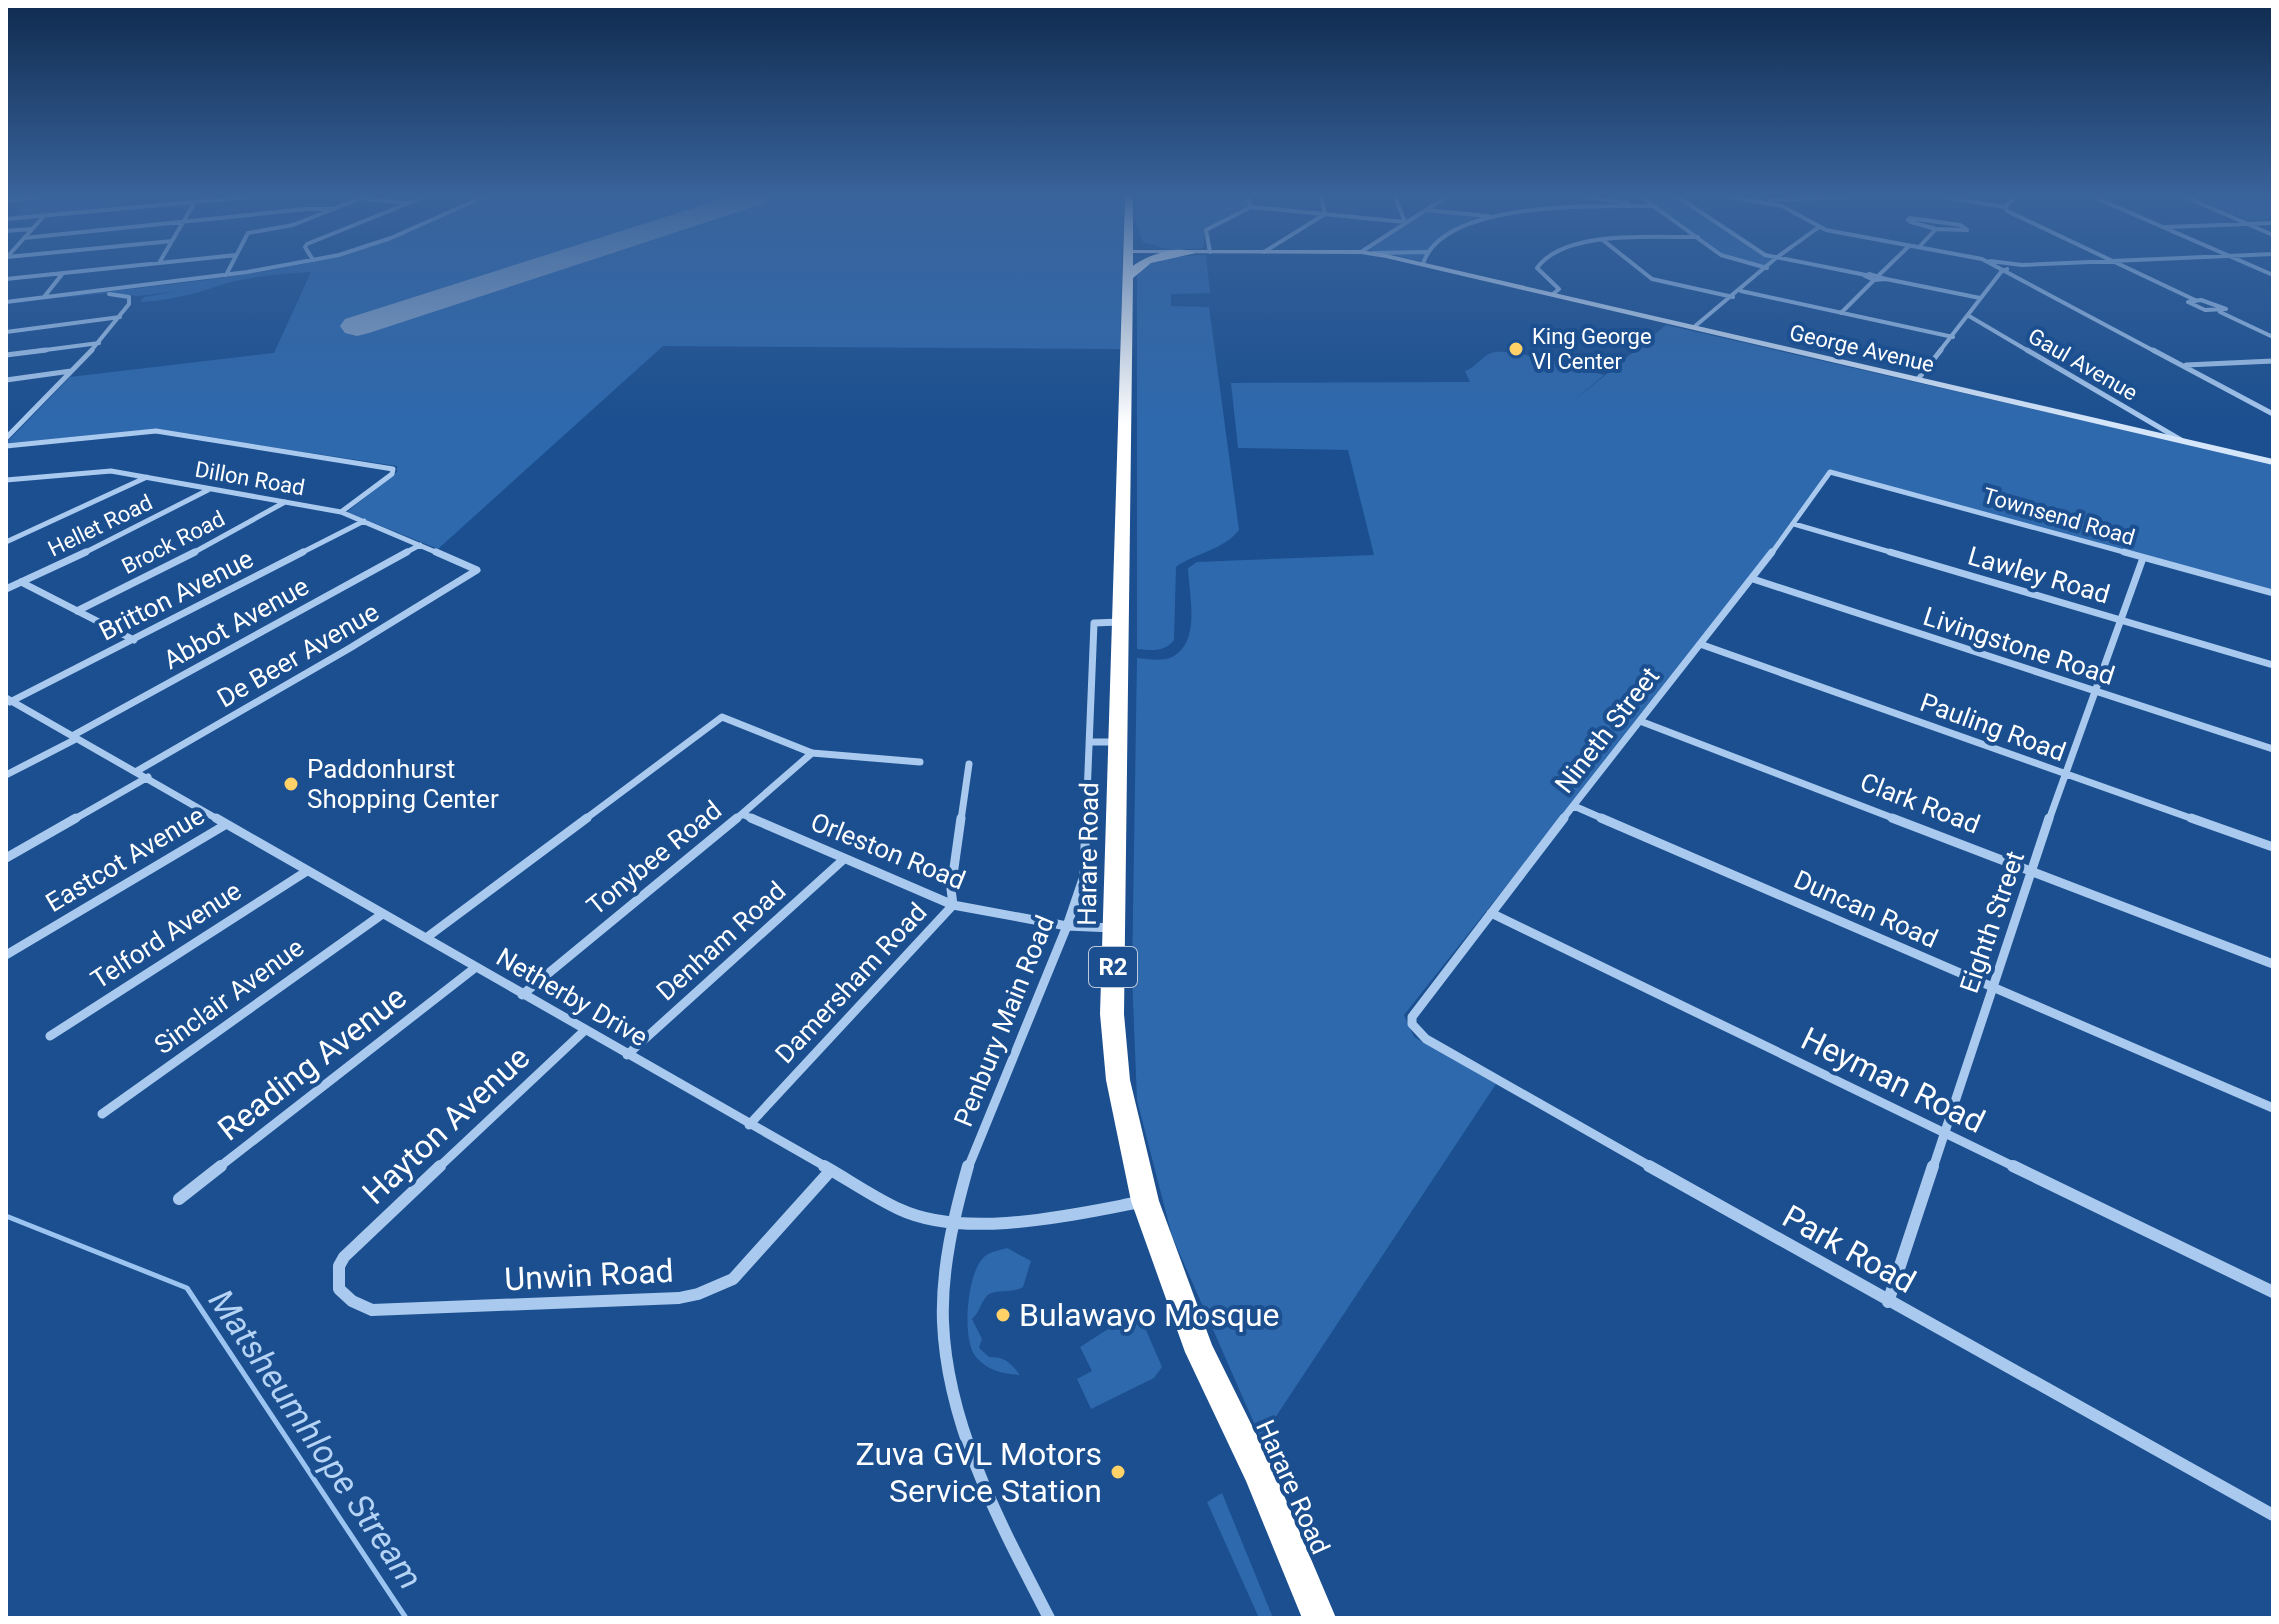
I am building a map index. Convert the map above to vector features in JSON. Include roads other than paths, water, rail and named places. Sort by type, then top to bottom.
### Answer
[{"type":"highway","name":"Harare Road","points":[[1127,273],[1112,1014],[1118,1080],[1145,1201],[1200,1352],[1258,1471],[1319,1618]]},
{"type":"highway","points":[[1127,278],[1132,273]]},
{"type":"main road","name":"George Avenue","points":[[1461,273],[2273,462]]},
{"type":"street","points":[[42,300],[63,273]]},
{"type":"street","points":[[6,279],[63,273]]},
{"type":"street","points":[[6,304],[239,273]]},
{"type":"street","points":[[1542,273],[1559,289],[1553,294]]},
{"type":"street","points":[[1644,273],[1652,279],[1733,297]]},
{"type":"street","points":[[1694,327],[1762,273]]},
{"type":"street","points":[[1854,273],[1879,275],[1886,279]]},
{"type":"street","points":[[1918,379],[2001,273]]},
{"type":"street","points":[[2008,273],[2273,414]]},
{"type":"street","points":[[2136,273],[2195,300],[2225,307],[2219,311]]},
{"type":"street","points":[[1866,275],[1874,280],[1886,279],[1980,298]]},
{"type":"street","points":[[1841,313],[1874,280]]},
{"type":"street","points":[[1741,291],[1953,337]]},
{"type":"street","points":[[6,438],[100,342],[131,300],[123,295],[42,300]]},
{"type":"street","points":[[2195,300],[2189,304],[2219,311],[2273,337]]},
{"type":"street","name":"Gaul Avenue","points":[[1969,316],[2181,440]]},
{"type":"street","points":[[6,332],[120,317]]},
{"type":"street","points":[[6,355],[100,342]]},
{"type":"street","points":[[2183,365],[2273,361]]},
{"type":"street","points":[[6,380],[72,371]]},
{"type":"street","points":[[6,446],[156,431],[393,469],[392,474],[341,512]]},
{"type":"street","name":"Dillon Road","points":[[6,480],[99,470],[341,512],[477,570]]},
{"type":"street","name":"Nineth Street","points":[[1412,1017],[1753,579],[1829,473],[1835,472]]},
{"type":"street","name":"Townsend Road","points":[[1835,472],[2273,593]]},
{"type":"street","points":[[6,542],[147,477]]},
{"type":"street","name":"Hellet Road","points":[[6,589],[115,539],[209,490]]},
{"type":"street","name":"Brock Road","points":[[77,611],[196,552],[285,502]]},
{"type":"street","name":"Britton Avenue","points":[[8,701],[134,640],[364,521]]},
{"type":"street","name":"Lawley Road","points":[[1794,524],[2273,665]]},
{"type":"street","name":"Abbot Avenue","points":[[6,775],[420,545]]},
{"type":"street","name":"Eighth Street","points":[[1888,1302],[1992,988],[2035,870],[2064,774],[2143,558]]},
{"type":"street","name":"De Beer Avenue","points":[[137,771],[350,648],[477,570]]},
{"type":"street","name":"Livingstone Road","points":[[1753,579],[2273,749]]},
{"type":"street","points":[[21,582],[134,640]]},
{"type":"street","name":"Penbury Main Road","points":[[1049,1618],[1012,1547],[969,1440],[951,1377],[943,1321],[945,1286],[969,1163],[1067,926],[1084,876],[1094,623],[1121,622]]},
{"type":"street","name":"Pauling Road","points":[[1700,644],[2273,847]]},
{"type":"street","name":"Netherby Drive","points":[[8,701],[148,777],[381,915],[901,1210],[955,1223],[1024,1223],[1145,1201]]},
{"type":"street","points":[[426,938],[722,717],[812,753],[920,762]]},
{"type":"street","name":"Clark Road","points":[[1640,721],[2035,870],[2273,964]]},
{"type":"street","points":[[1089,742],[1119,742]]},
{"type":"street","name":"Tonybee Road","points":[[522,995],[812,753]]},
{"type":"street","name":"Damersham Road","points":[[749,1125],[953,905],[951,889],[969,764]]},
{"type":"street","points":[[6,858],[148,777]]},
{"type":"street","name":"Duncan Road","points":[[1574,806],[2273,1108]]},
{"type":"street","name":"Orleston Road","points":[[742,814],[953,905],[1067,926],[1114,928]]},
{"type":"street","name":"Eastcot Avenue","points":[[6,955],[225,825]]},
{"type":"street","name":"Denham Road","points":[[627,1055],[844,859]]},
{"type":"street","name":"Telford Avenue","points":[[50,1036],[307,871]]},
{"type":"street","name":"Heyman Road","points":[[1491,913],[2273,1292]]},
{"type":"street","name":"Sinclair Avenue","points":[[102,1114],[381,915]]},
{"type":"street","name":"Reading Avenue","points":[[179,1199],[476,967]]},
{"type":"street","name":"Park Road","points":[[1412,1017],[1414,1029],[1426,1039],[1888,1302],[2273,1515]]},
{"type":"street","name":"Hayton Avenue","points":[[344,1257],[584,1031]]},
{"type":"street","name":"Unwin Road","points":[[344,1257],[339,1266],[339,1289],[352,1301],[372,1310],[679,1298],[698,1294],[733,1279],[831,1170]]},
{"type":"waterway","name":"Matsheumhlope Stream","points":[[6,1216],[187,1288],[406,1618]]},
{"type":"place","name":"King George VI Center","points":[[1516,349]]},
{"type":"place","name":"Paddonhurst Shopping Center","points":[[291,784]]},
{"type":"place","name":"Bulawayo Mosque","points":[[1003,1315]]},
{"type":"place","name":"Zuva GVL Motors Service Station","points":[[1118,1472]]}]
